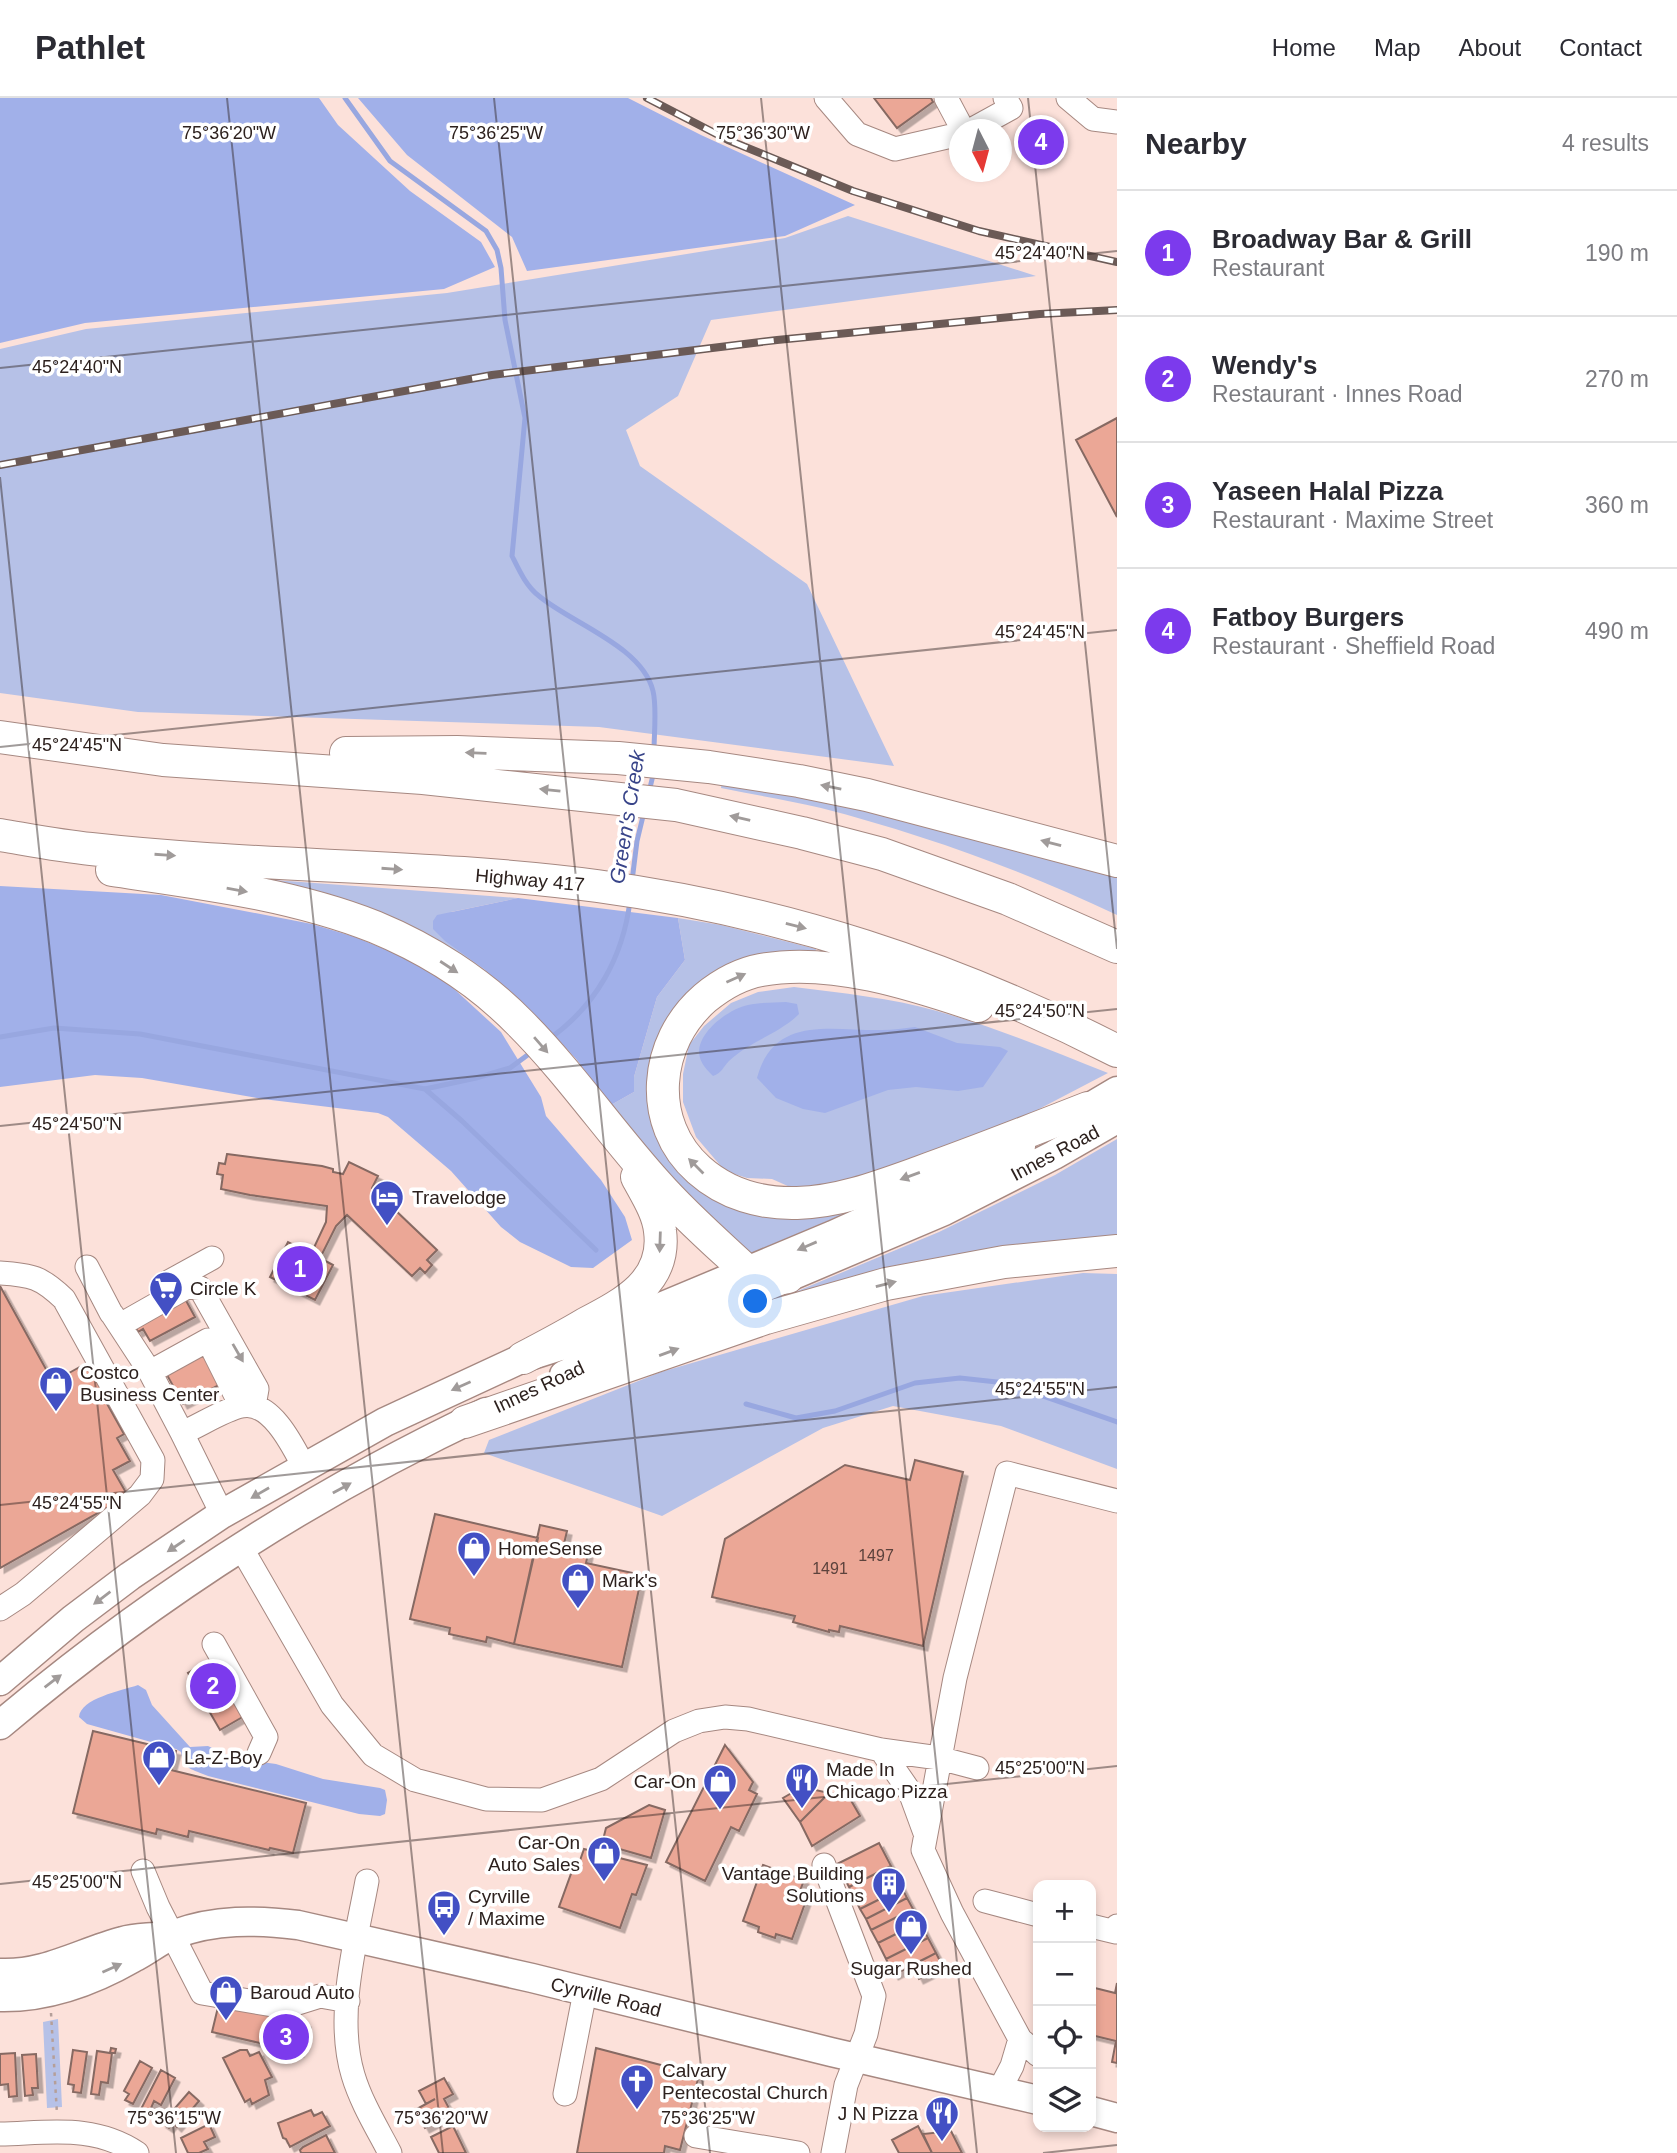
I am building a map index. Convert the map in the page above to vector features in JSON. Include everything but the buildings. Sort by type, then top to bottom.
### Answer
[{"type":"highway","points":[[0,737],[163,761],[424,778],[676,805],[842,843],[1051,906],[1117,933]]},
{"type":"highway","points":[[64,747],[379,754],[457,752],[677,763],[846,790],[1117,860]]},
{"type":"highway","name":"Highway 417","points":[[0,835],[90,849],[484,875],[596,886],[657,896],[773,920],[880,950],[979,986],[1117,1051]]},
{"type":"highway","points":[[0,852],[277,898],[332,912],[378,928],[439,960],[489,995],[518,1020],[564,1071],[657,1185],[747,1272],[767,1281],[788,1277]]},
{"type":"highway","points":[[924,869],[1051,916],[1117,947]]},
{"type":"highway","points":[[1106,1116],[876,1187],[824,1200],[781,1202],[739,1195],[697,1169],[681,1150],[670,1127],[662,1094],[667,1054],[677,1030],[703,999],[723,984],[747,973],[793,967],[870,975],[972,1004],[1048,1032],[1117,1066]]},
{"type":"highway","points":[[523,1358],[633,1297],[649,1281],[658,1262],[661,1240],[658,1220],[643,1188],[601,1116]]},
{"type":"highway","points":[[465,1422],[729,1331],[850,1293],[966,1268],[1037,1257],[1117,1251]]},
{"type":"main road","name":"Innes Road","points":[[0,1725],[47,1685],[147,1611],[322,1499],[465,1422],[636,1342],[955,1206],[1106,1116],[1117,1091]]},
{"type":"main road","name":"Innes Road","points":[[0,1681],[73,1619],[130,1576],[222,1514],[413,1408],[523,1358],[589,1337],[747,1272],[885,1213],[974,1171],[1106,1116]]},
{"type":"main road","points":[[222,1514],[242,1549]]},
{"type":"main road","name":"Cyrville Road","points":[[0,1973],[13,1973],[66,1962],[124,1940],[172,1935],[223,1921],[260,1920],[356,1938],[1033,2099]]},
{"type":"main road","name":"Cyrville Road","points":[[0,1997],[21,1997],[68,1987],[132,1959],[172,1935]]},
{"type":"main road","points":[[1096,2112],[1117,2118]]},
{"type":"street","points":[[826,98],[857,134],[895,149],[949,137]]},
{"type":"street","points":[[946,98],[957,119]]},
{"type":"street","points":[[990,119],[1010,108],[1005,98]]},
{"type":"street","points":[[1068,98],[1093,118],[1117,122]]},
{"type":"street","points":[[116,1319],[212,1258]]},
{"type":"street","points":[[87,1267],[150,1372],[222,1514]]},
{"type":"street","points":[[0,1273],[21,1274],[45,1281],[64,1299],[153,1461],[152,1479],[140,1494],[23,1594],[0,1609]]},
{"type":"street","points":[[116,1319],[187,1287],[200,1288],[213,1330],[248,1406],[273,1418],[304,1467]]},
{"type":"street","points":[[150,1372],[213,1330]]},
{"type":"street","points":[[182,1433],[248,1406]]},
{"type":"street","points":[[1033,2051],[1020,2039],[952,1913],[923,1850],[955,1678],[1007,1473],[1117,1501]]},
{"type":"street","points":[[242,1549],[332,1705],[373,1755],[415,1780],[486,1799],[542,1800],[601,1779],[674,1731],[707,1718],[725,1717],[748,1719],[977,1768]]},
{"type":"street","points":[[214,1644],[266,1737],[259,1753]]},
{"type":"street","points":[[881,1749],[910,1792],[926,1835]]},
{"type":"street","points":[[824,1865],[873,1996],[866,2035],[846,2085],[833,2153]]},
{"type":"street","points":[[143,1871],[202,1993],[285,2007],[320,1996],[348,2001]]},
{"type":"street","points":[[367,1881],[349,1976],[346,2039],[353,2075],[390,2153]]},
{"type":"street","points":[[985,1902],[1033,1914]]},
{"type":"street","points":[[1096,1927],[1116,1932],[1117,1926]]},
{"type":"street","points":[[565,2094],[585,1992]]},
{"type":"street","points":[[999,2091],[1012,2066],[1020,2039]]},
{"type":"street","points":[[0,2134],[90,2132],[123,2143],[137,2153]]},
{"type":"street","points":[[696,2136],[798,2153]]},
{"type":"path","points":[[49,1992],[57,2133]]},
{"type":"shaded area","points":[[0,98],[319,98],[338,125],[410,191],[481,242],[495,267],[444,289],[85,323],[0,343]]},
{"type":"shaded area","points":[[358,98],[628,98],[701,135],[855,205],[785,236],[527,271],[512,237],[407,155]]},
{"type":"shaded area","points":[[848,216],[1036,276],[711,320],[678,396],[626,430],[640,466],[807,584],[894,766],[599,727],[138,712],[0,693],[0,349],[86,329],[447,293],[785,238]]},
{"type":"shaded area","points":[[722,779],[817,794],[1117,870],[1117,915],[1008,868],[934,841],[821,808],[721,788]]},
{"type":"shaded area","points":[[232,877],[518,898],[451,912],[466,954],[500,986]]},
{"type":"shaded area","points":[[0,886],[161,895],[312,924],[355,937],[416,962],[452,987],[501,1032],[541,1097],[546,1116],[601,1180],[625,1217],[632,1240],[593,1268],[571,1267],[520,1242],[501,1227],[451,1171],[388,1117],[378,1113],[263,1099],[142,1078],[95,1075],[0,1087]]},
{"type":"shaded area","points":[[518,898],[678,918],[685,960],[657,997],[634,1077],[634,1092],[611,1105],[576,1059],[540,1020],[484,969],[433,929],[433,921],[437,915]]},
{"type":"shaded area","points":[[678,918],[721,925],[816,949],[814,959],[787,956],[658,1050],[688,1176],[861,1205],[781,1247],[751,1258],[688,1199],[611,1105],[634,1092],[634,1077],[657,997],[685,960]]},
{"type":"shaded area","points":[[794,987],[920,1006],[1002,1032],[1108,1073],[1018,1120],[860,1180],[799,1191],[772,1179],[747,1178],[725,1171],[696,1137],[683,1102],[683,1074],[689,1045],[704,1026],[731,1003],[758,992]]},
{"type":"shaded area","points":[[786,1002],[797,1004],[799,1014],[783,1027],[737,1054],[716,1075],[713,1076],[707,1070],[701,1061],[699,1049],[707,1032],[722,1017],[748,1005]]},
{"type":"shaded area","points":[[915,1027],[957,1043],[1000,1047],[1008,1051],[983,1087],[958,1091],[916,1087],[888,1090],[825,1113],[803,1109],[776,1098],[757,1078],[765,1058],[777,1044],[791,1035],[807,1030]]},
{"type":"shaded area","points":[[1117,1139],[1117,1243],[764,1305],[939,1232],[1055,1175]]},
{"type":"shaded area","points":[[1083,1273],[1117,1274],[1117,1469],[1001,1426],[893,1406],[823,1428],[662,1516],[484,1453],[489,1440],[661,1372],[923,1296]]},
{"type":"shaded area","points":[[138,1685],[146,1690],[152,1705],[190,1747],[208,1746],[233,1758],[276,1764],[323,1779],[380,1788],[385,1790],[387,1800],[385,1814],[359,1814],[208,1776],[187,1766],[181,1752],[176,1749],[87,1724],[79,1717],[81,1710],[94,1700]]},
{"type":"shaded area","points":[[58,2019],[62,2107],[47,2108],[43,2022]]},
{"type":"waterway","name":"Green's Creek","points":[[345,98],[390,161],[486,231],[497,250],[505,320],[525,418],[512,556],[534,592],[621,648],[646,675],[654,697],[654,751]]},
{"type":"waterway","name":"Green's Creek","points":[[649,792],[654,771]]},
{"type":"waterway","name":"Green's Creek","points":[[632,881],[644,812]]},
{"type":"waterway","name":"Green's Creek","points":[[549,1039],[580,1011],[604,979],[621,942],[630,901]]},
{"type":"waterway","name":"Green's Creek","points":[[0,1037],[54,1028],[140,1034],[425,1089],[510,1068],[533,1051]]},
{"type":"waterway","points":[[425,1089],[596,1250]]},
{"type":"waterway","points":[[746,1404],[796,1418],[835,1411],[915,1383],[960,1378],[1006,1383],[1117,1422]]},
{"type":"railway","points":[[647,98],[728,140],[853,191],[979,231],[1117,262]]},
{"type":"railway","points":[[0,465],[492,375],[777,340],[1040,314],[1117,310]]},
{"type":"place","name":"Fatboy Burgers","points":[[1041,142]]},
{"type":"place","name":"Travelodge","points":[[387,1227]]},
{"type":"place","name":"Broadway Bar & Grill","points":[[300,1269]]},
{"type":"place","name":"Circle K","points":[[166,1318]]},
{"type":"place","name":"Costco Business Center","points":[[56,1413]]},
{"type":"place","name":"HomeSense","points":[[474,1578]]},
{"type":"place","name":"Mark's","points":[[578,1610]]},
{"type":"place","name":"Wendy's","points":[[213,1686]]},
{"type":"place","name":"La-Z-Boy","points":[[159,1787]]},
{"type":"place","name":"Made In Chicago Pizza","points":[[802,1810]]},
{"type":"place","name":"Car-On","points":[[720,1811]]},
{"type":"place","name":"Car-On Auto Sales","points":[[604,1883]]},
{"type":"place","name":"Vantage Building Solutions","points":[[889,1914]]},
{"type":"place","name":"Cyrville / Maxime","points":[[444,1937]]},
{"type":"place","name":"Sugar Rushed","points":[[911,1956]]},
{"type":"place","name":"Baroud Auto","points":[[226,2022]]},
{"type":"place","name":"Yaseen Halal Pizza","points":[[286,2037]]},
{"type":"place","name":"Calvary Pentecostal Church","points":[[637,2111]]},
{"type":"place","name":"J N Pizza","points":[[942,2143]]}]
